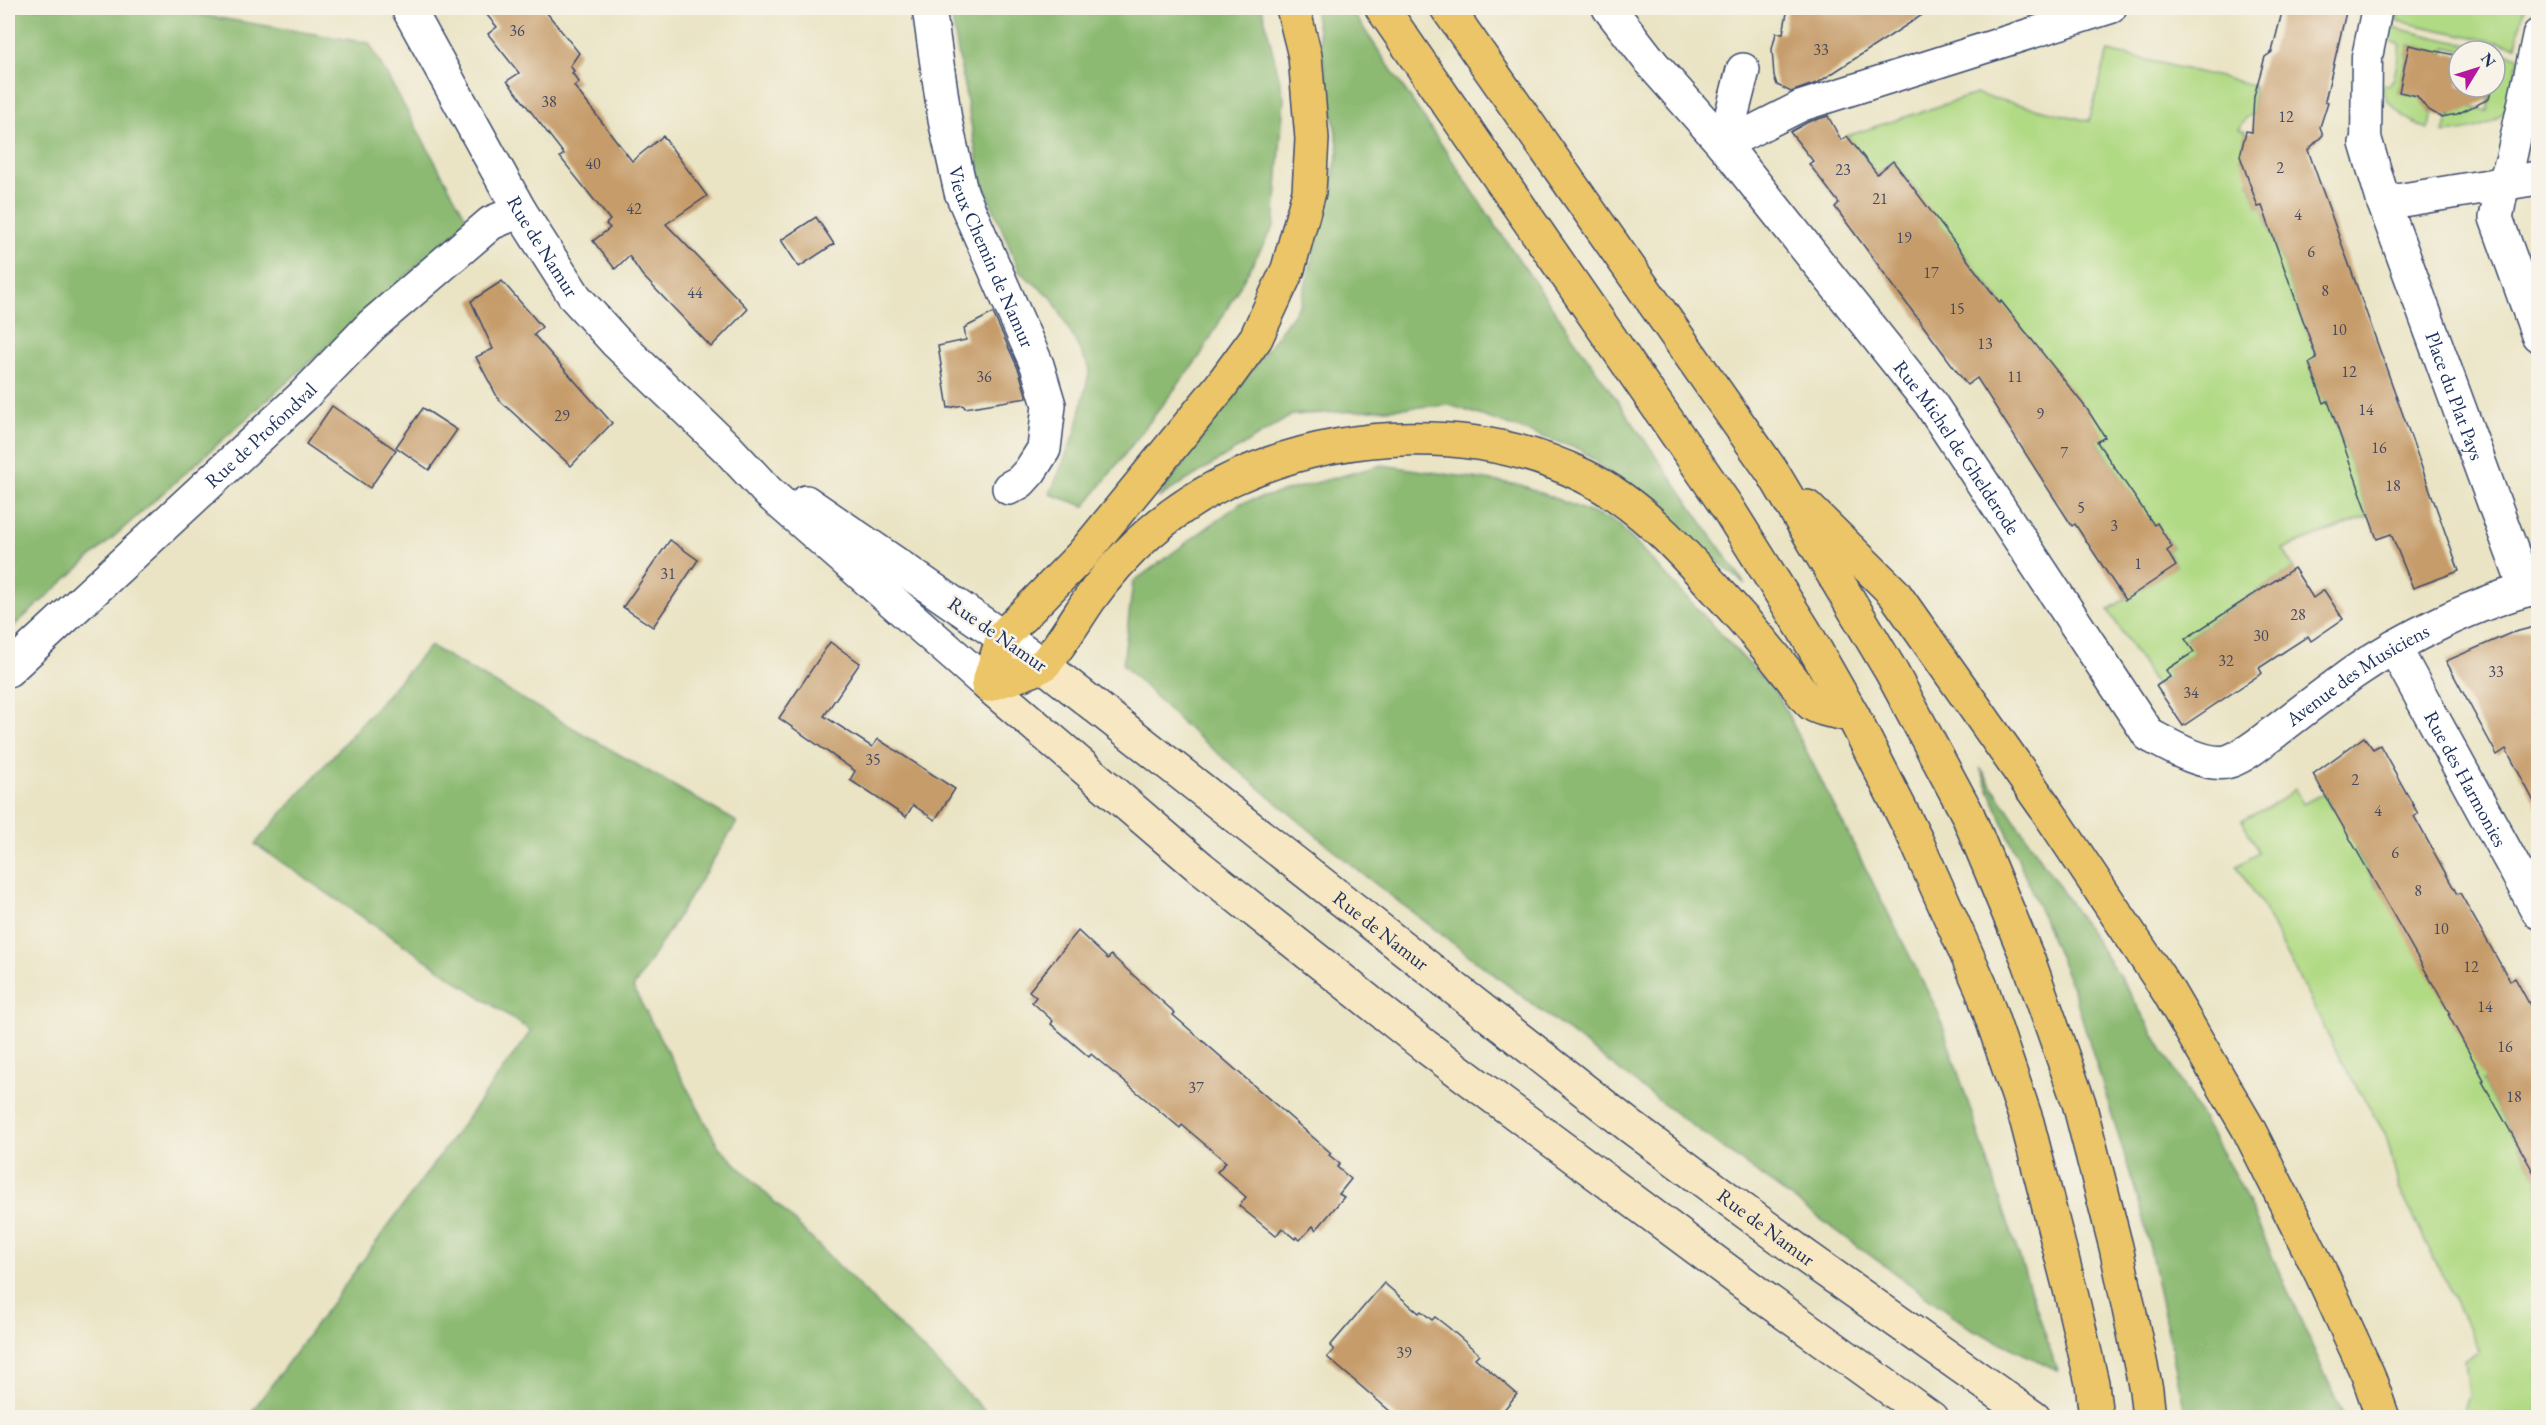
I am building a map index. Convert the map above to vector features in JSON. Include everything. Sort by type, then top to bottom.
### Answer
[{"type":"highway","points":[[988,685],[1003,636],[1083,554],[1220,387],[1256,338],[1279,289],[1288,269],[1309,192],[1312,139],[1305,56],[1293,8]]},
{"type":"highway","points":[[1382,8],[1727,507],[1804,630],[1853,716],[1916,840],[1982,989],[2027,1122],[2092,1383],[2096,1418]]},
{"type":"highway","points":[[1447,8],[1773,473],[1891,671],[1967,813],[2029,962],[2085,1125],[2116,1247],[2146,1390],[2149,1418]]},
{"type":"highway","points":[[988,685],[1043,664],[1106,576],[1139,541],[1177,510],[1196,498],[1234,478],[1283,459],[1371,441],[1432,438],[1487,444],[1537,456],[1595,483],[1664,533],[1753,630],[1812,704],[1853,716]]},
{"type":"highway","points":[[1773,473],[1894,593],[2045,807],[2168,991],[2248,1128],[2317,1264],[2368,1375],[2383,1418]]},
{"type":"main road","name":"Rue de Namur","points":[[1043,664],[1631,1128],[1805,1256],[2034,1418]]},
{"type":"main road","name":"Rue de Namur","points":[[988,685],[1201,868],[1425,1046],[1743,1283],[1931,1418]]},
{"type":"street","name":"Rue de Namur","points":[[408,8],[520,211],[574,297],[615,341],[727,448],[768,492],[988,685]]},
{"type":"street","name":"Vieux Chemin de Namur","points":[[929,8],[945,120],[961,192],[1037,365],[1049,405],[1044,449],[1030,471],[1020,482],[1009,488]]},
{"type":"street","name":"Rue Michel de Ghelderode","points":[[1609,8],[1654,66],[1724,145],[1930,403],[2149,735],[2182,753]]},
{"type":"street","points":[[1724,145],[1801,106],[2111,8]]},
{"type":"street","points":[[2366,143],[2367,57],[2377,8]]},
{"type":"street","points":[[2538,34],[2496,218],[2538,334]]},
{"type":"street","points":[[1724,145],[1743,70]]},
{"type":"street","name":"Place du Plat Pays","points":[[2366,143],[2384,203],[2532,588]]},
{"type":"street","points":[[2384,203],[2538,178]]},
{"type":"street","name":"Rue de Profondval","points":[[8,670],[285,413],[372,325],[492,223],[520,211]]},
{"type":"street","name":"Rue de Namur","points":[[727,448],[1043,664]]},
{"type":"street","name":"Avenue des Musiciens","points":[[2182,753],[2216,762],[2226,762],[2253,748],[2354,672],[2394,647],[2487,602],[2532,588]]},
{"type":"street","name":"Rue des Harmonies","points":[[2394,647],[2538,911]]},
{"type":"green space","points":[[8,8],[183,8],[195,14],[369,43],[468,221],[8,631]]},
{"type":"green space","points":[[950,8],[1262,8],[1284,98],[1274,226],[1200,356],[1085,506],[1050,494],[1076,431],[1090,369],[1052,298],[1020,272],[981,179]]},
{"type":"green space","points":[[1314,8],[1350,8],[1504,238],[1745,584],[1581,450],[1450,405],[1292,415],[1158,498],[1301,303],[1339,150]]},
{"type":"green space","points":[[2400,8],[2524,8],[2516,46],[2507,44],[2507,39],[2483,39],[2397,21]]},
{"type":"green space","points":[[2391,27],[2447,40],[2444,53],[2409,45],[2399,92],[2421,97],[2423,104],[2433,114],[2428,129],[2399,112],[2383,94],[2380,86],[2389,85],[2394,78],[2401,44],[2388,41]]},
{"type":"green space","points":[[2108,51],[2254,85],[2253,114],[2246,118],[2239,129],[2246,131],[2240,159],[2253,162],[2249,182],[2258,207],[2262,206],[2317,359],[2309,363],[2324,403],[2328,401],[2369,516],[2283,549],[2294,568],[2186,638],[2194,652],[2167,670],[2170,677],[2156,686],[2108,610],[2176,566],[2167,551],[2172,547],[2157,524],[2153,526],[2029,338],[1936,219],[1911,202],[1920,195],[1893,161],[1877,174],[1847,136],[1976,94],[2089,121]]},
{"type":"green space","points":[[2507,54],[2520,57],[2511,97],[2505,110],[2498,117],[2481,126],[2444,133],[2448,117],[2470,107],[2487,111],[2490,99],[2507,99]]},
{"type":"green space","points":[[1382,465],[1521,485],[1617,523],[1778,695],[1938,1012],[2057,1370],[1970,1328],[1675,1113],[1360,872],[1184,725],[1123,665],[1133,582],[1241,503]]},
{"type":"green space","points":[[430,646],[737,822],[633,988],[719,1147],[991,1417],[248,1417],[531,1031],[255,844]]},
{"type":"green space","points":[[1980,768],[2125,985],[2240,1184],[2344,1417],[2186,1417],[2142,1212],[2074,992]]},
{"type":"green space","points":[[2295,789],[2303,804],[2324,793],[2332,809],[2337,807],[2359,846],[2355,849],[2377,887],[2379,886],[2451,1013],[2449,1014],[2488,1077],[2482,1081],[2538,1180],[2538,1417],[2461,1417],[2469,1396],[2465,1360],[2480,1352],[2399,1188],[2386,1135],[2340,1059],[2261,903],[2237,866],[2259,853],[2242,820],[2275,804]]},
{"type":"building","points":[[481,8],[543,8],[579,53],[570,66],[579,82],[574,86],[632,161],[663,136],[707,196],[666,224],[748,309],[711,347],[642,275],[629,256],[615,269],[593,241],[610,228],[606,224],[610,220],[560,157],[564,154],[507,81],[519,73],[488,34],[497,27]]},
{"type":"building","points":[[1788,8],[1933,8],[1819,82],[1791,92],[1777,85],[1772,49],[1776,33],[1783,33]]},
{"type":"building","points":[[2283,8],[2347,8],[2325,101],[2328,102],[2320,127],[2323,135],[2308,150],[2459,571],[2413,588],[2391,534],[2377,539],[2328,401],[2324,403],[2309,363],[2317,359],[2262,206],[2258,207],[2240,156],[2246,131],[2252,132],[2254,96],[2265,57],[2272,52]]},
{"type":"building","points":[[2409,45],[2447,53],[2447,99],[2489,99],[2457,114],[2441,117],[2427,109],[2417,96],[2399,92]]},
{"type":"building","points":[[1828,116],[1841,140],[1847,136],[1877,174],[1893,161],[2000,303],[2001,301],[2087,409],[2105,437],[2097,442],[2154,525],[2157,523],[2172,547],[2167,551],[2176,566],[2125,600],[2075,524],[2072,526],[1977,378],[1967,385],[1835,207],[1839,203],[1809,164],[1813,161],[1790,132],[1808,122]]},
{"type":"building","points":[[816,217],[834,244],[799,267],[781,240]]},
{"type":"building","points":[[502,281],[542,327],[534,335],[612,423],[571,466],[499,400],[476,357],[493,349],[471,301]]},
{"type":"building","points":[[993,313],[1019,371],[1027,398],[965,408],[963,405],[948,408],[938,346],[966,340],[964,328]]},
{"type":"building","points":[[332,406],[396,450],[370,488],[306,444]]},
{"type":"building","points":[[423,408],[457,430],[429,470],[396,447]]},
{"type":"building","points":[[670,540],[698,560],[653,627],[623,607]]},
{"type":"building","points":[[2294,568],[2313,598],[2324,590],[2343,619],[2311,641],[2308,636],[2259,668],[2262,673],[2183,726],[2156,686],[2170,677],[2166,670],[2194,652],[2185,639]]},
{"type":"building","points":[[2538,626],[2538,809],[2506,749],[2497,755],[2446,661],[2511,633]]},
{"type":"building","points":[[830,642],[860,663],[824,716],[872,747],[878,739],[955,789],[935,820],[913,805],[906,817],[850,780],[855,771],[779,718]]},
{"type":"building","points":[[2364,737],[2373,749],[2380,745],[2418,814],[2414,816],[2457,894],[2460,893],[2510,981],[2515,978],[2538,1020],[2538,1180],[2482,1081],[2484,1080],[2448,1014],[2450,1014],[2313,774]]},
{"type":"building","points":[[1078,931],[1108,959],[1111,955],[1175,1013],[1173,1015],[1331,1153],[1329,1155],[1340,1164],[1337,1167],[1351,1179],[1339,1194],[1344,1197],[1316,1230],[1313,1226],[1300,1240],[1296,1237],[1295,1239],[1282,1228],[1276,1236],[1239,1206],[1246,1197],[1217,1172],[1226,1162],[1182,1125],[1180,1128],[1091,1054],[1089,1057],[1051,1024],[1053,1021],[1032,1002],[1036,997],[1029,991]]},
{"type":"building","points":[[1384,1283],[1419,1313],[1421,1311],[1432,1320],[1435,1317],[1448,1327],[1479,1354],[1475,1358],[1517,1394],[1497,1418],[1398,1418],[1327,1357],[1334,1350],[1330,1346]]}]
